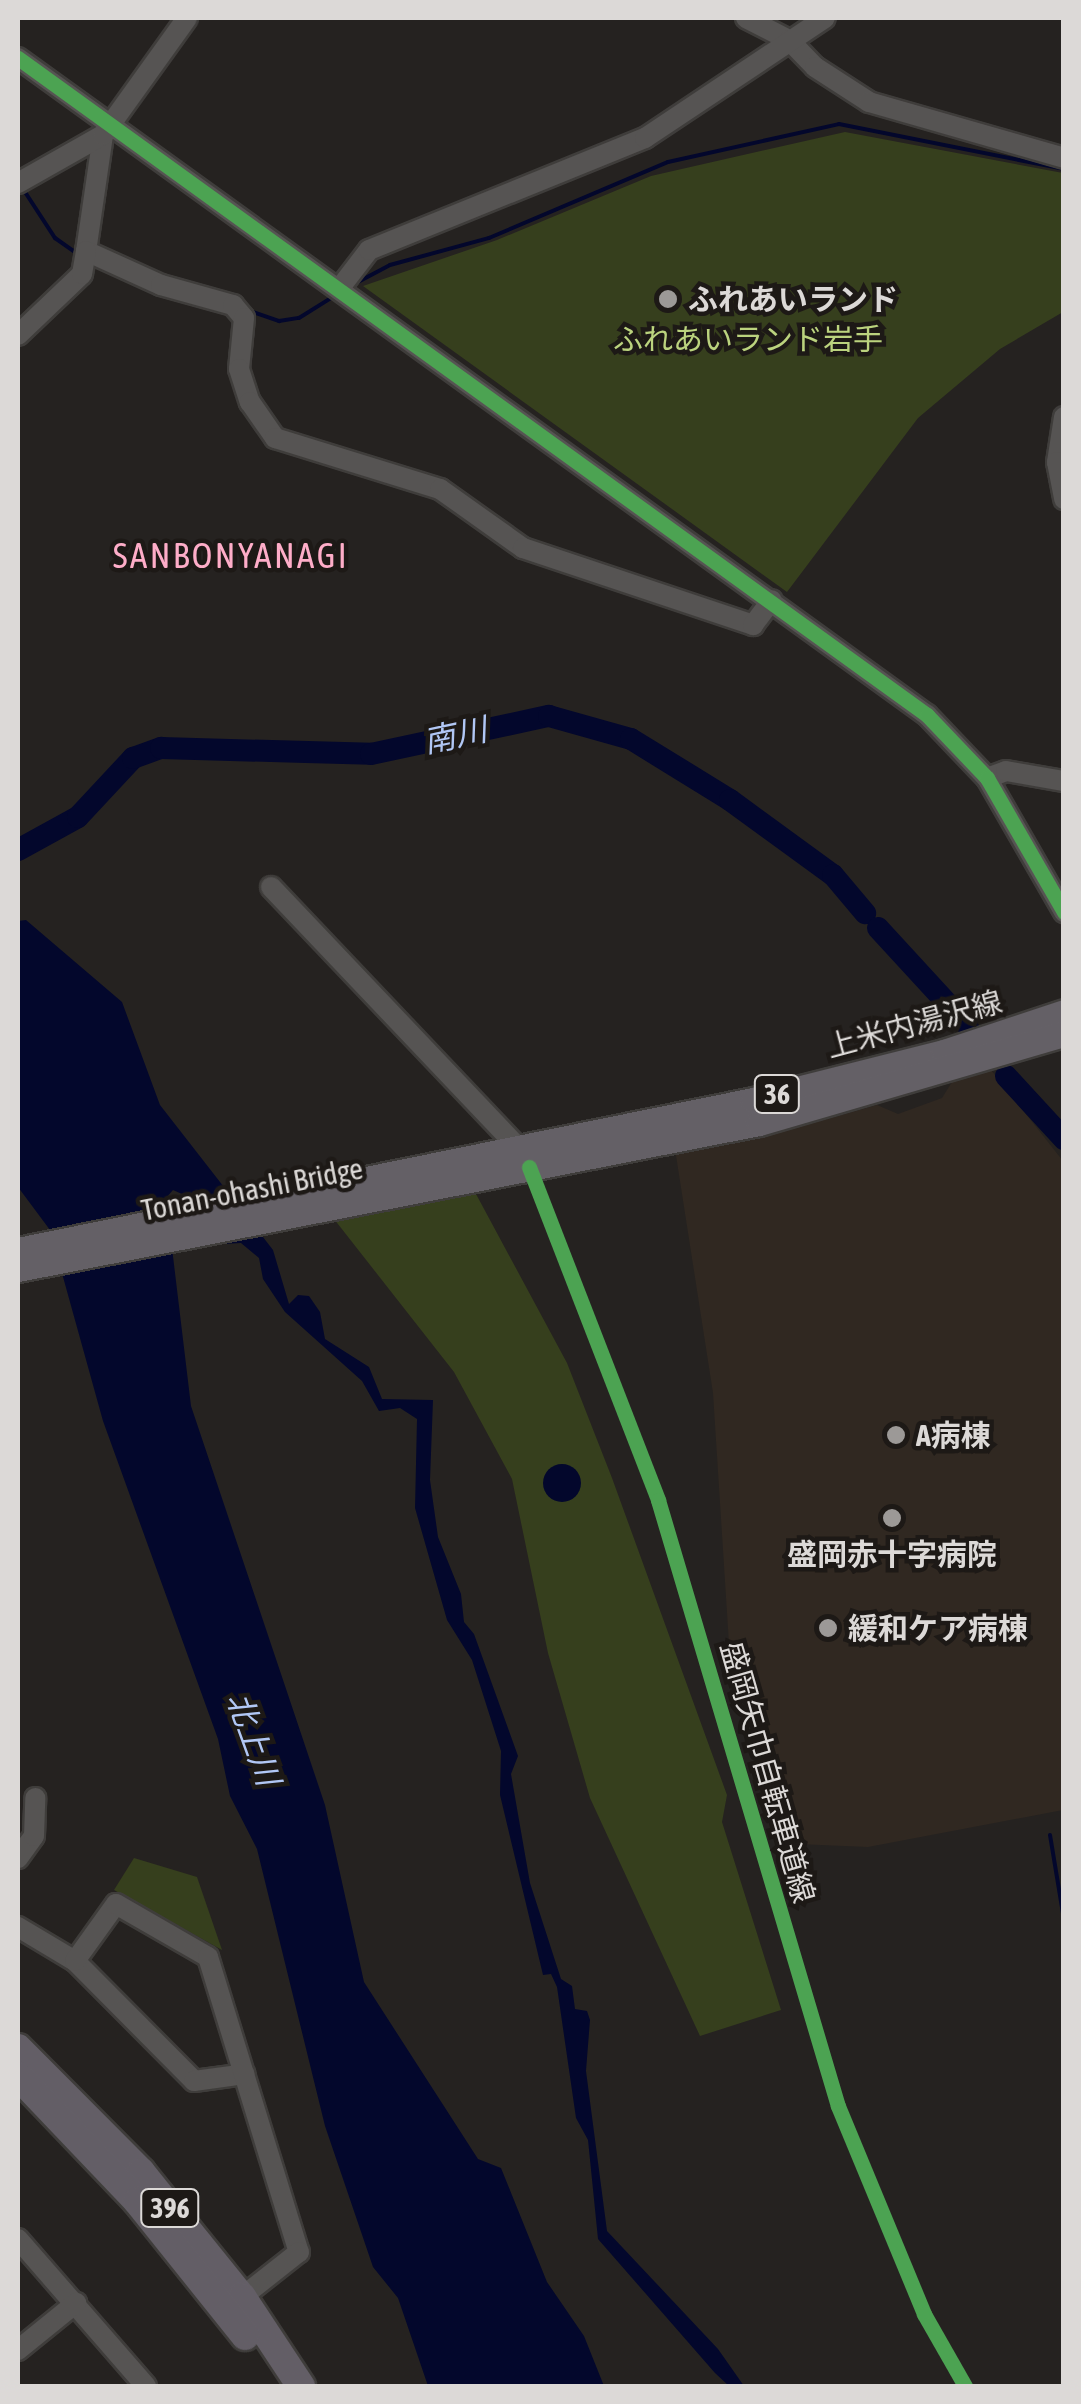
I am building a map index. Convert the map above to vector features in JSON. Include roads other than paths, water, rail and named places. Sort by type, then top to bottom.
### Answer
[{"type":"highway","name":"396","points":[[18,2048],[141,2172],[234,2303],[279,2386]]},
{"type":"highway","name":"396","points":[[18,2076],[234,2303],[302,2386]]},
{"type":"main road","name":"上米内湯沢線","points":[[493,1164],[520,1150],[930,1056],[1064,1012]]},
{"type":"main road","name":"上米内湯沢線","points":[[493,1164],[759,1124],[1064,1034]]},
{"type":"main road","name":"Tonan-ohashi Bridge","points":[[18,1250],[493,1164]]},
{"type":"main road","name":"Tonan-ohashi Bridge","points":[[18,1270],[493,1164]]},
{"type":"street","points":[[18,183],[107,130],[187,18]]},
{"type":"street","points":[[746,18],[789,40],[816,67],[869,102],[1064,158]]},
{"type":"street","points":[[339,289],[368,250],[610,156],[699,104],[825,18]]},
{"type":"street","points":[[18,58],[107,130],[339,289],[928,715],[988,778],[1064,912]]},
{"type":"street","points":[[18,335],[82,274],[107,130]]},
{"type":"street","points":[[86,252],[160,285],[232,305],[244,318],[240,369],[250,402],[275,438],[440,490],[522,548],[736,620],[753,625],[772,600]]},
{"type":"street","points":[[1064,417],[1057,462],[1064,499]]},
{"type":"street","points":[[988,778],[1006,770],[1064,781]]},
{"type":"street","points":[[271,887],[520,1150]]},
{"type":"street","points":[[20,1850],[34,1836],[35,1798]]},
{"type":"street","points":[[75,1962],[116,1904],[208,1957],[299,2252],[234,2303]]},
{"type":"street","points":[[18,1927],[75,1962],[194,2081],[244,2074]]},
{"type":"street","points":[[18,2238],[146,2386]]},
{"type":"street","points":[[18,2350],[76,2303]]},
{"type":"water","name":"北上川","points":[[26,920],[122,1002],[160,1105],[273,1250],[289,1304],[298,1295],[309,1296],[320,1312],[325,1339],[369,1367],[382,1399],[433,1400],[430,1480],[438,1537],[461,1594],[464,1622],[474,1634],[518,1756],[511,1774],[530,1883],[561,1979],[572,1986],[575,2009],[587,2011],[590,2020],[586,2071],[607,2231],[718,2349],[744,2386],[729,2386],[715,2373],[598,2239],[588,2140],[576,2118],[557,1987],[551,1974],[543,1975],[500,1795],[501,1751],[472,1660],[447,1620],[415,1508],[417,1419],[400,1408],[379,1411],[362,1381],[285,1312],[263,1279],[259,1258],[241,1243],[223,1244],[200,1202],[173,1190],[166,1198],[191,1406],[325,1805],[364,1982],[478,2159],[501,2168],[547,2282],[584,2336],[604,2386],[428,2386],[398,2298],[373,2267],[325,2126],[257,1849],[230,1796],[218,1739],[103,1421],[50,1230],[18,1187],[18,921]]},
{"type":"water","points":[[562,1464],[575,1470],[581,1483],[575,1496],[562,1502],[549,1496],[543,1483],[549,1470]]},
{"type":"waterway","points":[[356,283],[390,265],[489,238],[668,162],[839,124],[1064,169]]},
{"type":"waterway","points":[[25,192],[55,238],[75,252]]},
{"type":"waterway","points":[[250,311],[279,321],[299,318],[331,298]]},
{"type":"waterway","name":"南川","points":[[18,850],[78,817],[133,758],[161,748],[371,754],[549,716],[631,739],[730,800],[833,875],[865,913]]},
{"type":"waterway","name":"南川","points":[[878,928],[968,1026]]},
{"type":"waterway","name":"南川","points":[[1006,1076],[1064,1139]]},
{"type":"waterway","points":[[1050,1835],[1064,1920]]},
{"type":"place","name":"ふれあいランド","points":[[668,299]]},
{"type":"place","name":"A病棟","points":[[896,1435]]},
{"type":"place","name":"盛岡赤十字病院","points":[[892,1518]]},
{"type":"place","name":"緩和ケア病棟","points":[[828,1628]]},
{"type":"district","name":"SANBONYANAGI","points":[[231,555]]},
{"type":"park label","name":"ふれあいランド岩手","points":[[748,339]]}]
